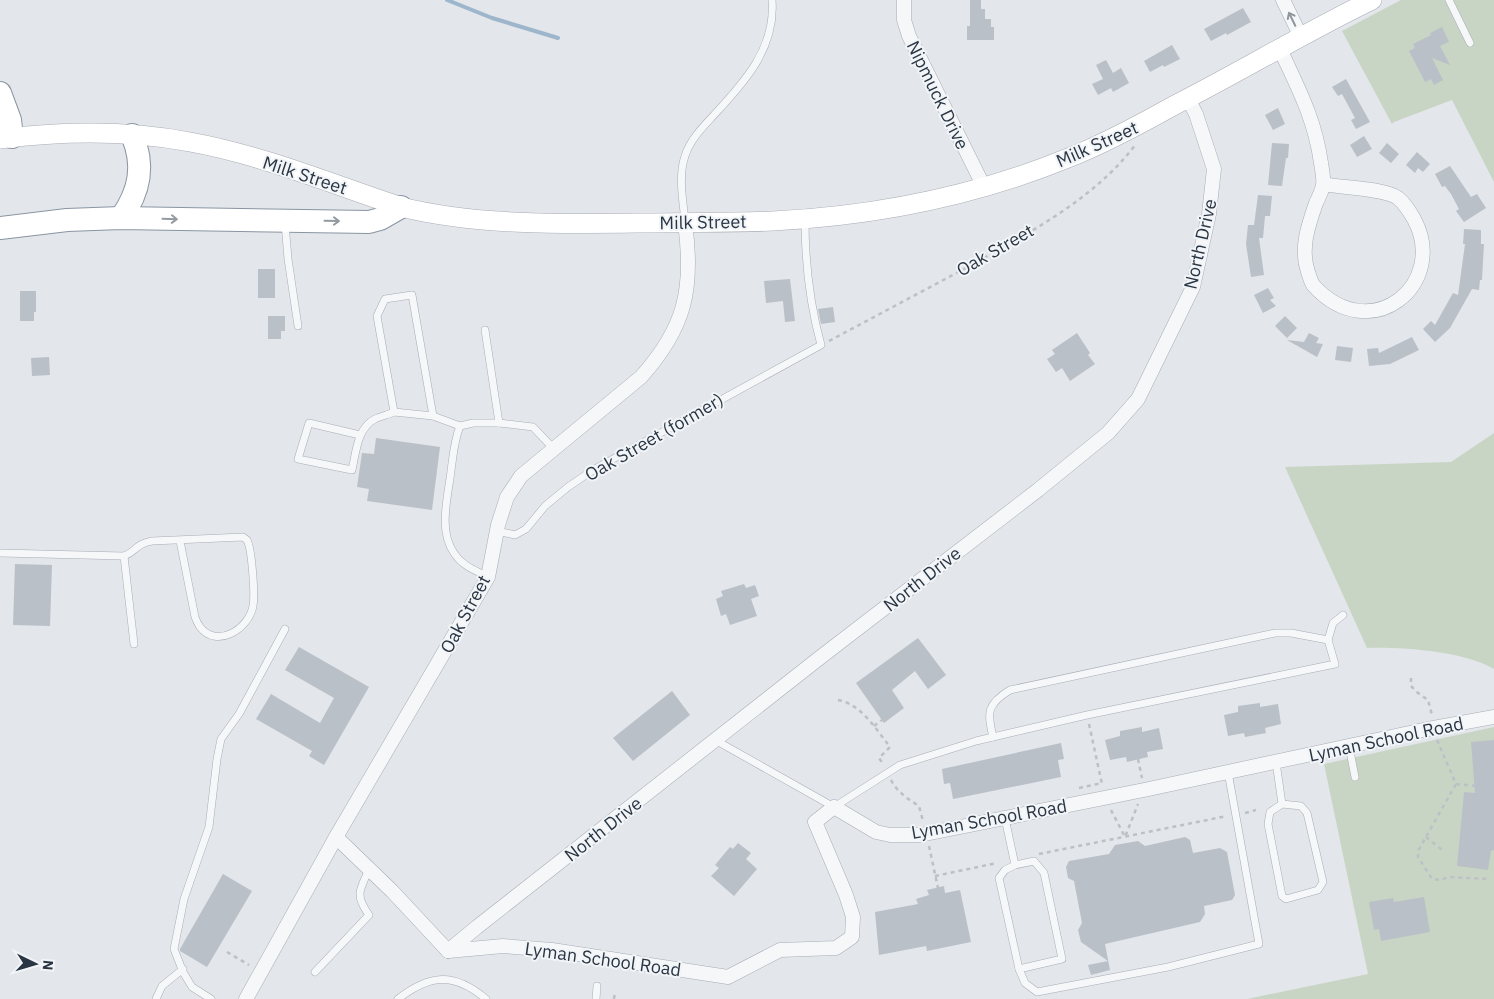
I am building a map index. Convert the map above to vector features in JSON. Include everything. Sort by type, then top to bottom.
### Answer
[{"type":"highway","points":[[0,93],[10,120],[6,138]]},
{"type":"highway","points":[[121,218],[134,196],[140,174],[138,153],[132,134]]},
{"type":"highway","points":[[0,228],[67,220],[121,218],[369,222],[380,220],[401,207]]},
{"type":"main road","name":"Milk Street","points":[[6,138],[86,132],[132,134],[181,140],[219,148],[275,164],[401,207],[445,216],[485,220],[584,224],[685,224],[805,218],[893,208],[984,187],[1068,158],[1139,125],[1372,0]]},
{"type":"street","name":"Nipmuck Drive","points":[[904,0],[904,20],[909,36],[984,187]]},
{"type":"street","points":[[1283,0],[1301,37]]},
{"type":"street","points":[[1280,49],[1307,104],[1318,142],[1324,184],[1307,229],[1304,260],[1313,285],[1336,305],[1351,311],[1379,311],[1398,303],[1410,290],[1418,273],[1422,253],[1420,230],[1410,212],[1397,197],[1368,189],[1337,187],[1324,184]]},
{"type":"street","name":"North Drive","points":[[448,952],[477,927],[1108,433],[1138,400],[1193,287],[1209,214],[1214,169],[1196,114],[1188,99]]},
{"type":"street","name":"Oak Street","points":[[246,999],[336,837],[488,577],[497,532],[507,497],[522,476],[641,377],[656,360],[669,340],[679,319],[687,293],[688,243],[685,224]]},
{"type":"street","name":"Lyman School Road","points":[[448,952],[503,946],[552,950],[728,977],[780,950],[836,948],[852,936],[853,917],[846,894],[815,822],[834,807],[876,832],[905,835],[924,827],[1005,818],[1494,717]]},
{"type":"street","points":[[336,837],[448,952]]},
{"type":"lane","points":[[685,224],[682,198],[684,156],[696,135],[744,81],[762,54],[769,35],[772,0]]},
{"type":"lane","points":[[1450,0],[1470,44]]},
{"type":"lane","points":[[805,218],[810,298],[821,345]]},
{"type":"lane","points":[[285,220],[288,259],[298,326]]},
{"type":"lane","points":[[394,412],[377,316],[385,299],[412,295],[433,416]]},
{"type":"lane","points":[[485,330],[499,423]]},
{"type":"lane","name":"Oak Street (former)","points":[[497,532],[515,535],[526,529],[545,506],[593,470],[821,345]]},
{"type":"lane","points":[[360,435],[309,423],[298,459],[352,470],[360,435],[365,427],[373,420],[394,412],[433,416],[460,426],[473,423],[499,423],[533,427],[554,449]]},
{"type":"lane","points":[[460,426],[454,448],[446,506],[445,525],[448,542],[454,554],[464,564],[488,577]]},
{"type":"lane","points":[[0,553],[124,556],[141,543],[152,541],[243,537],[247,540],[251,551],[253,606],[242,627],[232,634],[211,635],[200,628],[195,616],[180,541]]},
{"type":"lane","points":[[124,556],[134,644]]},
{"type":"lane","points":[[715,740],[834,807],[900,765],[993,737],[1087,715],[1335,664],[1328,640],[1333,624],[1343,615]]},
{"type":"lane","points":[[211,999],[192,987],[174,948],[184,899],[210,827],[216,759],[221,739],[239,714],[285,629]]},
{"type":"lane","points":[[993,737],[989,721],[990,709],[998,697],[1010,690],[1275,633],[1291,633],[1328,640]]},
{"type":"lane","points":[[1349,746],[1355,777]]},
{"type":"lane","points":[[1276,762],[1282,804]]},
{"type":"lane","points":[[1019,968],[1062,959],[1044,874],[1034,861],[1015,862],[999,878],[1019,968],[1025,983],[1037,992],[1168,966],[1259,944],[1228,772]]},
{"type":"lane","points":[[1282,804],[1301,806],[1307,813],[1323,882],[1318,890],[1286,899],[1282,896],[1268,824],[1270,812],[1282,804]]},
{"type":"lane","points":[[1005,818],[1015,862]]},
{"type":"lane","points":[[315,972],[369,915],[361,904],[360,889],[369,870]]},
{"type":"lane","points":[[156,999],[162,986],[183,970]]},
{"type":"lane","points":[[398,999],[409,990],[429,981],[442,979],[470,986],[486,999]]},
{"type":"lane","points":[[596,986],[596,999]]},
{"type":"path","name":"Oak Street","points":[[821,345],[1005,246],[1081,198],[1131,151],[1140,135],[1139,125]]},
{"type":"path","points":[[1411,678],[1411,686],[1428,700],[1433,722]]},
{"type":"path","points":[[838,700],[843,700],[856,707],[890,747],[879,758],[894,786],[907,799],[919,806],[938,888]]},
{"type":"path","points":[[874,726],[882,720]]},
{"type":"path","points":[[1436,736],[1456,784]]},
{"type":"path","points":[[1073,789],[1102,783]]},
{"type":"path","points":[[1456,784],[1487,787]]},
{"type":"path","points":[[1456,784],[1418,851],[1418,857],[1432,879],[1441,880],[1448,877],[1488,879]]},
{"type":"path","points":[[935,876],[1015,862],[1256,810]]},
{"type":"path","points":[[915,822],[924,827]]},
{"type":"path","points":[[1426,837],[1442,850]]},
{"type":"path","points":[[227,952],[261,972]]},
{"type":"path","points":[[614,999],[615,992]]},
{"type":"green space","points":[[1401,0],[1494,0],[1494,182],[1452,100],[1392,124],[1342,31]]},
{"type":"green space","points":[[1494,433],[1494,669],[1466,658],[1432,651],[1367,648],[1285,467],[1451,462]]},
{"type":"green space","points":[[1494,727],[1494,999],[1247,999],[1368,974],[1324,764]]},
{"type":"building","points":[[970,0],[981,0],[981,9],[985,9],[985,19],[991,19],[991,27],[994,27],[994,40],[967,40],[967,26],[970,26]]},
{"type":"building","points":[[1243,8],[1251,22],[1211,41],[1204,29]]},
{"type":"building","points":[[1442,27],[1449,42],[1440,46],[1450,65],[1432,58],[1443,80],[1434,85],[1431,79],[1425,82],[1409,51],[1415,48],[1413,44]]},
{"type":"building","points":[[1172,45],[1180,59],[1150,72],[1144,61]]},
{"type":"building","points":[[1106,60],[1113,73],[1121,68],[1129,83],[1113,92],[1111,88],[1098,95],[1092,84],[1103,79],[1096,65]]},
{"type":"building","points":[[1346,79],[1370,122],[1356,129],[1351,120],[1355,118],[1342,94],[1338,96],[1332,87]]},
{"type":"building","points":[[1278,108],[1285,124],[1273,130],[1265,115]]},
{"type":"building","points":[[1364,136],[1372,149],[1357,157],[1350,145]]},
{"type":"building","points":[[1272,143],[1289,144],[1282,186],[1268,185]]},
{"type":"building","points":[[1387,143],[1399,154],[1391,163],[1379,153]]},
{"type":"building","points":[[1417,152],[1430,164],[1423,172],[1418,168],[1415,173],[1406,165]]},
{"type":"building","points":[[1450,166],[1471,197],[1477,194],[1486,208],[1464,222],[1456,211],[1459,209],[1451,194],[1445,186],[1442,187],[1435,174]]},
{"type":"building","points":[[1258,195],[1272,196],[1270,216],[1265,216],[1263,238],[1259,238],[1264,275],[1251,277],[1246,244],[1248,225],[1254,225]]},
{"type":"building","points":[[1464,229],[1481,230],[1481,244],[1484,244],[1482,280],[1480,280],[1479,290],[1472,289],[1450,328],[1435,342],[1423,329],[1431,321],[1435,325],[1453,293],[1458,295],[1465,244],[1463,244]]},
{"type":"building","points":[[258,269],[275,269],[275,298],[258,298]]},
{"type":"building","points":[[790,279],[795,321],[785,322],[783,301],[766,303],[764,281]]},
{"type":"building","points":[[1268,288],[1274,298],[1270,300],[1276,306],[1263,313],[1254,295]]},
{"type":"building","points":[[20,291],[36,291],[34,321],[20,321]]},
{"type":"building","points":[[833,307],[835,322],[821,324],[818,309]]},
{"type":"building","points":[[268,316],[285,316],[285,331],[281,331],[281,339],[268,339]]},
{"type":"building","points":[[1285,316],[1297,328],[1287,338],[1275,326]]},
{"type":"building","points":[[1077,333],[1090,353],[1088,355],[1095,364],[1070,381],[1062,368],[1056,372],[1047,359],[1055,354],[1052,350]]},
{"type":"building","points":[[1309,333],[1319,338],[1316,343],[1323,344],[1317,357],[1287,340],[1304,342]]},
{"type":"building","points":[[1412,337],[1419,350],[1390,364],[1369,366],[1367,349],[1378,348],[1379,353]]},
{"type":"building","points":[[1337,346],[1353,348],[1351,362],[1335,360]]},
{"type":"building","points":[[49,357],[50,375],[32,376],[31,358]]},
{"type":"building","points":[[376,438],[440,447],[432,510],[367,501],[369,489],[357,487],[362,453],[374,454]]},
{"type":"building","points":[[15,564],[52,565],[50,626],[13,625]]},
{"type":"building","points":[[744,584],[746,588],[755,585],[759,596],[751,599],[757,616],[730,625],[726,614],[721,616],[716,599],[723,596],[721,591]]},
{"type":"building","points":[[918,638],[946,675],[928,689],[915,671],[892,690],[904,708],[884,723],[856,683]]},
{"type":"building","points":[[299,647],[369,687],[324,765],[309,756],[312,751],[256,719],[271,694],[320,723],[334,698],[285,670]]},
{"type":"building","points":[[672,691],[690,715],[633,761],[613,738]]},
{"type":"building","points":[[1260,703],[1260,707],[1278,704],[1281,724],[1265,728],[1266,733],[1245,737],[1244,733],[1228,736],[1224,715],[1238,712],[1238,706]]},
{"type":"building","points":[[1142,727],[1142,732],[1159,728],[1163,749],[1147,752],[1148,757],[1127,762],[1126,757],[1110,760],[1105,740],[1120,736],[1120,731]]},
{"type":"building","points":[[1494,740],[1494,850],[1491,851],[1488,870],[1457,866],[1464,792],[1475,793],[1471,742]]},
{"type":"building","points":[[1061,743],[1064,759],[1058,760],[1061,777],[953,799],[950,783],[944,784],[942,769]]},
{"type":"building","points":[[1185,837],[1190,840],[1193,853],[1220,848],[1227,852],[1235,895],[1232,900],[1204,906],[1205,914],[1200,922],[1105,944],[1110,970],[1091,975],[1088,965],[1108,961],[1081,942],[1078,930],[1082,923],[1074,881],[1068,878],[1066,867],[1069,861],[1109,854],[1115,845],[1138,841],[1145,846]]},
{"type":"building","points":[[738,843],[751,853],[746,859],[757,869],[734,896],[711,876],[719,868],[715,865],[730,847],[733,849]]},
{"type":"building","points":[[223,874],[252,891],[207,967],[180,951],[180,949]]},
{"type":"building","points":[[944,886],[945,893],[960,890],[971,942],[927,951],[926,946],[879,955],[875,912],[918,904],[916,899],[929,895],[927,890]]},
{"type":"building","points":[[1424,897],[1430,932],[1381,941],[1379,929],[1374,930],[1369,902],[1393,898],[1394,902]]},
{"type":"waterway","points":[[447,0],[492,18],[558,38]]}]
